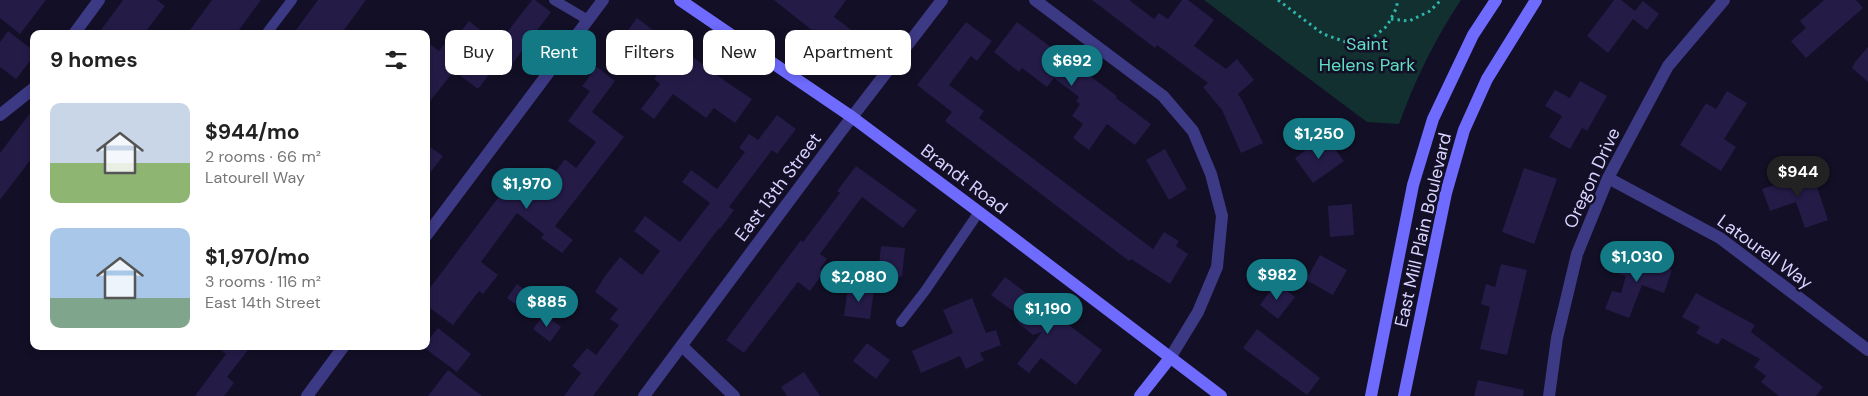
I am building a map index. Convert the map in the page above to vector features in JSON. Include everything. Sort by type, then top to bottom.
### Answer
[{"type":"main road","name":"Brandt Road","points":[[680,0],[852,117],[1221,396]]},
{"type":"main road","name":"East Mill Plain Boulevard","points":[[1371,396],[1413,185],[1433,119],[1473,35],[1496,0]]},
{"type":"main road","name":"East Mill Plain Boulevard","points":[[1404,396],[1446,193],[1464,130],[1487,79],[1536,0]]},
{"type":"main road","points":[[1140,396],[1170,358]]},
{"type":"street","points":[[77,30],[99,0]]},
{"type":"street","points":[[430,231],[604,0]]},
{"type":"street","name":"East 13th Street","points":[[644,396],[852,117],[942,0]]},
{"type":"street","points":[[1035,0],[1163,96],[1193,131],[1211,174],[1222,216],[1217,267],[1198,312],[1170,358]]},
{"type":"street","name":"Oregon Drive","points":[[1549,396],[1557,338],[1577,254],[1608,178],[1668,66],[1724,0]]},
{"type":"street","points":[[0,115],[30,93]]},
{"type":"street","name":"Latourell Way","points":[[1608,178],[1720,238],[1868,350]]},
{"type":"street","points":[[682,346],[734,396]]},
{"type":"street","points":[[307,396],[341,350]]},
{"type":"lane","points":[[269,30],[292,0]]},
{"type":"lane","points":[[554,0],[588,20]]},
{"type":"lane","points":[[901,322],[925,291],[979,212]]},
{"type":"path","points":[[1278,0],[1324,34],[1346,42],[1370,40],[1391,19],[1397,7],[1397,0]]},
{"type":"path","points":[[1391,19],[1409,21],[1430,11],[1441,0]]},
{"type":"green space","name":"Saint Helens Park","points":[[1204,0],[1461,0],[1426,60],[1399,124],[1367,122]]},
{"type":"building","points":[[0,0],[46,0],[20,34],[0,18]]},
{"type":"building","points":[[123,0],[157,0],[165,6],[147,30],[101,30]]},
{"type":"building","points":[[212,0],[261,0],[239,30],[190,30]]},
{"type":"building","points":[[318,0],[366,0],[344,30],[296,30]]},
{"type":"building","points":[[532,0],[535,0],[551,12],[538,30],[522,30],[522,51],[512,64],[512,30],[509,30]]},
{"type":"building","points":[[774,0],[846,0],[834,17],[851,30],[812,30]]},
{"type":"building","points":[[1092,0],[1129,0],[1154,19],[1159,13],[1168,19],[1182,0],[1188,0],[1214,20],[1194,46],[1226,69],[1237,59],[1254,80],[1238,94],[1263,143],[1241,153],[1222,110],[1203,87],[1208,83],[1157,45],[1155,48]]},
{"type":"building","points":[[1614,0],[1621,0],[1635,11],[1643,1],[1659,14],[1647,30],[1633,19],[1608,53],[1587,36]]},
{"type":"building","points":[[1824,0],[1856,0],[1863,8],[1806,58],[1791,41],[1806,28],[1800,21]]},
{"type":"building","points":[[637,18],[653,30],[628,30]]},
{"type":"building","points":[[469,21],[480,30],[462,30]]},
{"type":"building","points":[[966,22],[992,41],[977,61],[971,56],[949,85],[984,111],[979,118],[1153,249],[1164,232],[1179,241],[1176,246],[1188,254],[1170,284],[1131,259],[1129,261],[945,121],[952,112],[917,85]]},
{"type":"building","points":[[1017,22],[1117,96],[1116,98],[1151,124],[1135,145],[1107,124],[1089,150],[1073,138],[1083,124],[1072,116],[1080,104],[1076,101],[1079,97],[1054,78],[1047,87],[1022,68],[1019,72],[994,52]]},
{"type":"building","points":[[8,31],[30,48],[30,61],[16,79],[0,67],[0,42]]},
{"type":"building","points":[[445,43],[445,75],[451,75],[430,101],[430,44],[439,51]]},
{"type":"building","points":[[1868,47],[1868,82],[1852,68]]},
{"type":"building","points":[[693,57],[703,65],[703,75],[717,75],[752,99],[735,123],[714,108],[706,118],[673,94],[654,119],[641,109],[660,84],[654,79],[657,75],[693,75]]},
{"type":"building","points":[[597,67],[615,81],[592,112],[624,137],[555,226],[573,240],[562,253],[541,238],[544,234],[517,213],[481,262],[498,275],[483,294],[479,291],[453,325],[430,308],[430,288],[513,178],[537,196],[565,159],[576,168],[596,142],[568,121],[590,91],[582,86],[591,75],[596,75]]},
{"type":"building","points":[[459,75],[489,75],[478,89]]},
{"type":"building","points":[[1580,81],[1607,96],[1587,131],[1582,128],[1570,149],[1549,137],[1562,116],[1545,106],[1555,90],[1570,98]]},
{"type":"building","points":[[1727,91],[1747,103],[1724,139],[1736,147],[1721,171],[1680,145],[1706,103],[1716,109]]},
{"type":"building","points":[[30,113],[30,160],[0,200],[0,153]]},
{"type":"building","points":[[777,115],[796,129],[777,154],[772,150],[729,207],[734,210],[593,396],[564,396],[581,373],[572,366],[587,348],[596,355],[619,325],[610,319],[618,309],[595,292],[605,276],[620,257],[642,275],[660,251],[634,231],[645,216],[680,242],[710,203],[682,182],[691,170],[717,189],[745,152],[739,148],[749,134],[758,140]]},
{"type":"building","points":[[1325,136],[1344,161],[1313,183],[1295,158]]},
{"type":"building","points":[[430,147],[443,156],[430,173]]},
{"type":"building","points":[[1165,149],[1187,189],[1169,200],[1146,160]]},
{"type":"building","points":[[856,166],[917,210],[903,228],[862,197],[820,254],[827,259],[820,269],[824,272],[810,291],[798,282],[744,353],[726,340],[801,240],[803,242],[840,193],[837,191]]},
{"type":"building","points":[[1524,168],[1557,179],[1534,244],[1502,232]]},
{"type":"building","points":[[1812,172],[1828,220],[1805,228],[1796,202],[1770,211],[1762,189]]},
{"type":"building","points":[[1352,204],[1354,235],[1330,237],[1328,206]]},
{"type":"building","points":[[881,246],[905,248],[902,277],[878,275]]},
{"type":"building","points":[[1626,253],[1672,270],[1664,293],[1642,285],[1629,318],[1605,309],[1612,291],[1621,293],[1626,276],[1619,274]]},
{"type":"building","points":[[1320,255],[1347,270],[1333,295],[1306,280]]},
{"type":"building","points":[[1501,264],[1527,270],[1507,355],[1480,349],[1490,307],[1481,304],[1486,284],[1495,287]]},
{"type":"building","points":[[1005,277],[1102,350],[1076,385],[1041,358],[1029,373],[1017,364],[1042,332],[1033,335],[1017,322],[1025,320],[991,295]]},
{"type":"building","points":[[1276,283],[1295,297],[1278,319],[1260,305]]},
{"type":"building","points":[[517,284],[535,297],[524,311],[507,298]]},
{"type":"building","points":[[848,287],[874,290],[870,319],[844,316]]},
{"type":"building","points":[[1696,293],[1755,325],[1751,332],[1823,387],[1816,396],[1779,396],[1761,382],[1766,376],[1754,367],[1760,359],[1722,338],[1718,345],[1696,333],[1700,327],[1682,317]]},
{"type":"building","points":[[972,298],[986,333],[996,330],[1001,345],[980,353],[984,360],[966,369],[960,356],[921,373],[912,351],[953,333],[943,310]]},
{"type":"building","points":[[544,314],[561,327],[550,342],[533,329]]},
{"type":"building","points":[[438,328],[471,354],[457,372],[427,350],[430,350],[430,338]]},
{"type":"building","points":[[1257,329],[1320,378],[1307,395],[1243,348]]},
{"type":"building","points":[[867,343],[890,360],[876,379],[853,361]]},
{"type":"building","points":[[220,350],[248,350],[227,377],[234,383],[224,396],[195,396],[226,354]]},
{"type":"building","points":[[448,370],[482,396],[428,396]]},
{"type":"building","points":[[804,372],[820,396],[787,396],[781,387]]},
{"type":"building","points":[[1478,380],[1524,390],[1523,396],[1474,396]]}]
